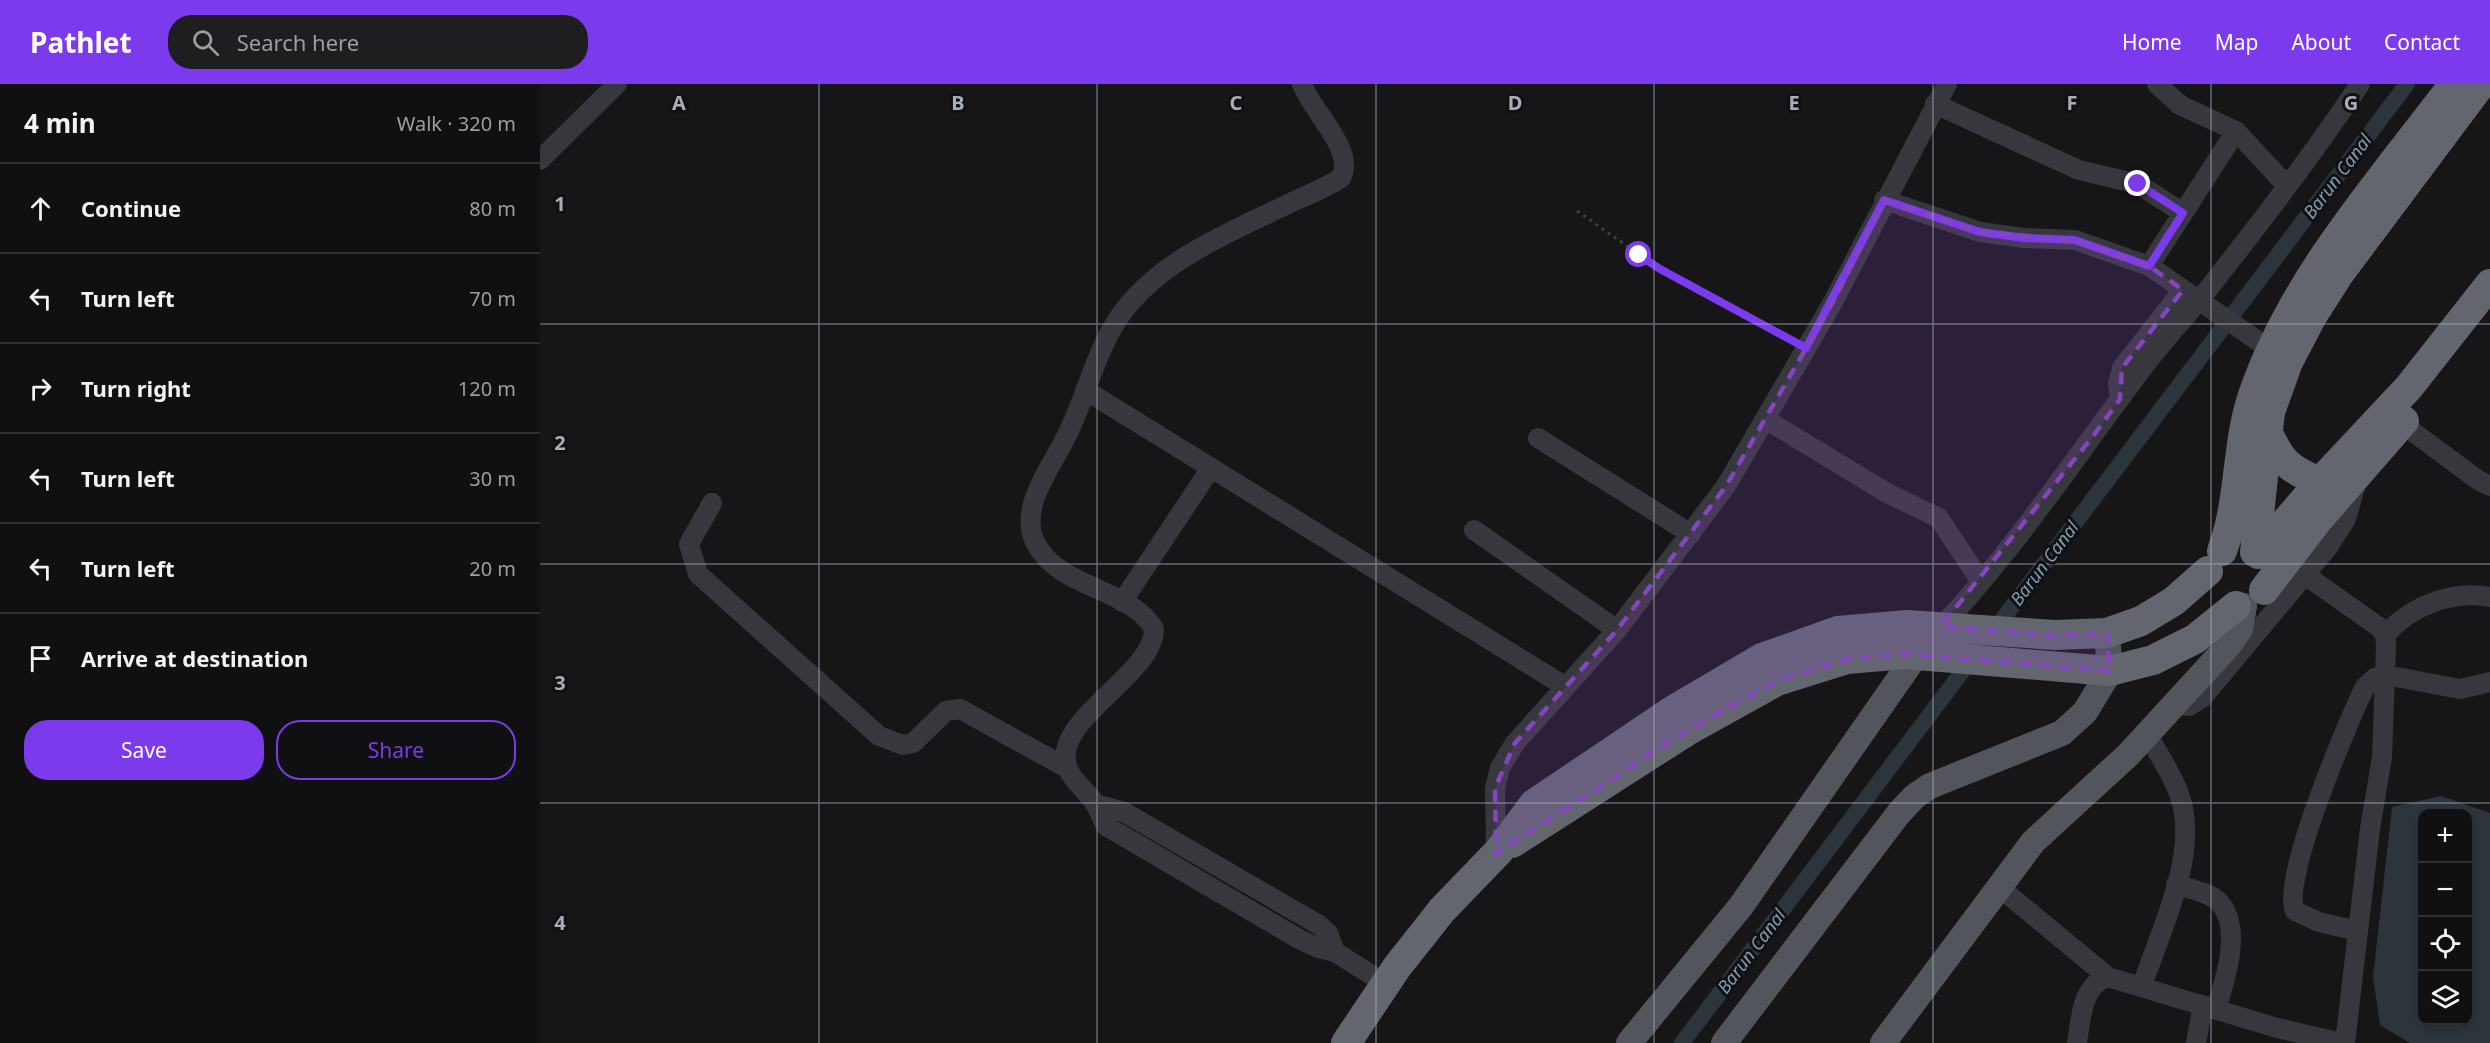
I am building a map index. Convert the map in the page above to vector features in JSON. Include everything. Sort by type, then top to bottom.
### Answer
[{"type":"highway","points":[[2454,84],[2328,251],[2287,316],[2271,350],[2252,398],[2235,510],[2215,561],[2209,588],[2227,605],[2248,601],[2267,574],[2256,553],[2267,431],[2270,412],[2288,362],[2310,318],[2339,274],[2481,84]]},
{"type":"highway","points":[[2256,553],[2409,387],[2490,285]]},
{"type":"highway","points":[[1497,852],[1687,731],[1777,681],[1847,659],[1927,656],[2110,671],[2153,660],[2195,639],[2248,601],[2490,317]]},
{"type":"highway","points":[[2267,431],[2277,455],[2286,464],[2320,482]]},
{"type":"highway","points":[[1346,1043],[1386,984],[1442,910],[1497,852],[1534,804],[1672,711],[1762,658],[1838,631],[1907,624],[2018,633],[2107,633],[2141,621],[2174,601],[2215,561],[2239,547],[2256,553]]},
{"type":"main road","points":[[1883,1043],[2033,842],[2128,755],[2229,645],[2240,629],[2248,601]]},
{"type":"main road","points":[[1724,1043],[1899,813],[1915,796],[1946,778],[2062,733],[2085,712],[2110,671],[2107,633]]},
{"type":"main road","points":[[1629,1043],[1741,906],[1927,656]]},
{"type":"street","points":[[1067,768],[1065,755],[1069,739],[1151,647],[1154,629],[1149,620],[1122,602],[1055,565],[1041,552],[1034,540],[1030,523],[1032,506],[1070,430],[1102,349],[1122,314],[1156,276],[1208,244],[1341,178],[1345,170],[1341,149],[1306,96],[1302,84]]},
{"type":"street","points":[[1497,852],[1495,788],[1500,768],[1515,743],[1617,630],[1692,534],[1726,486],[1806,348],[1947,84]]},
{"type":"street","points":[[2157,84],[2180,105],[2236,131],[2287,186]]},
{"type":"street","points":[[1950,627],[1981,582],[2059,483],[2120,399],[2190,296],[2287,186],[2360,84]]},
{"type":"street","points":[[540,160],[608,87]]},
{"type":"street","points":[[1935,104],[2079,170],[2138,184],[2183,213]]},
{"type":"street","points":[[2149,266],[2236,131]]},
{"type":"street","points":[[1884,200],[1980,232],[2024,238],[2075,240],[2149,266],[2271,350]]},
{"type":"street","points":[[1085,390],[1566,687]]},
{"type":"street","points":[[1765,419],[1887,493],[1939,518],[1981,582]]},
{"type":"street","points":[[2402,423],[2478,480],[2490,486]]},
{"type":"street","points":[[1538,438],[1692,534]]},
{"type":"street","points":[[1122,602],[1211,468]]},
{"type":"street","points":[[2175,704],[2188,706],[2202,698],[2305,575],[2346,519],[2358,473]]},
{"type":"street","points":[[712,503],[689,544],[698,574],[879,736],[903,745],[913,742],[946,711],[960,709],[1067,768],[1095,804],[1106,826],[1299,939],[1318,948],[1335,952],[1386,984]]},
{"type":"street","points":[[1474,530],[1617,630]]},
{"type":"street","points":[[1999,887],[2108,977],[2209,1007],[2283,1036],[2343,1043],[2382,757],[2386,675],[2385,635],[2365,615],[2305,575]]},
{"type":"street","points":[[2385,635],[2410,611],[2455,596],[2468,594],[2490,597]]},
{"type":"street","points":[[2358,931],[2305,918],[2295,911],[2292,904],[2292,890],[2306,836],[2365,687],[2375,678],[2386,675],[2460,689],[2490,682]]},
{"type":"street","points":[[2142,986],[2176,884],[2184,852],[2184,814],[2181,798],[2147,734]]},
{"type":"street","points":[[2176,884],[2218,901],[2228,920],[2230,953],[2196,1043]]},
{"type":"street","points":[[2077,1043],[2091,985],[2108,977]]},
{"type":"path","points":[[1577,211],[1660,269],[1806,348]]},
{"type":"highlighted area","points":[[1884,200],[1980,232],[2075,240],[2149,266],[2183,290],[2122,368],[2120,399],[2094,435],[1941,626],[2055,635],[2107,633],[2110,671],[1905,654],[1847,659],[1777,681],[1687,731],[1496,854],[1495,788],[1515,743],[1617,630],[1726,486],[1833,302]]},
{"type":"shaded area","points":[[2441,796],[2490,813],[2490,1043],[2410,1043],[2380,1025],[2373,977],[2392,807]]},
{"type":"waterway","name":"Barun Canal","points":[[1992,633],[2407,84]]},
{"type":"waterway","name":"Barun Canal","points":[[1682,1043],[1974,656]]},
{"type":"route","points":[[1639,255],[1660,269],[1806,348],[1833,302],[1884,200],[1980,232],[2024,238],[2075,240],[2149,266],[2183,213],[2138,184]]}]
